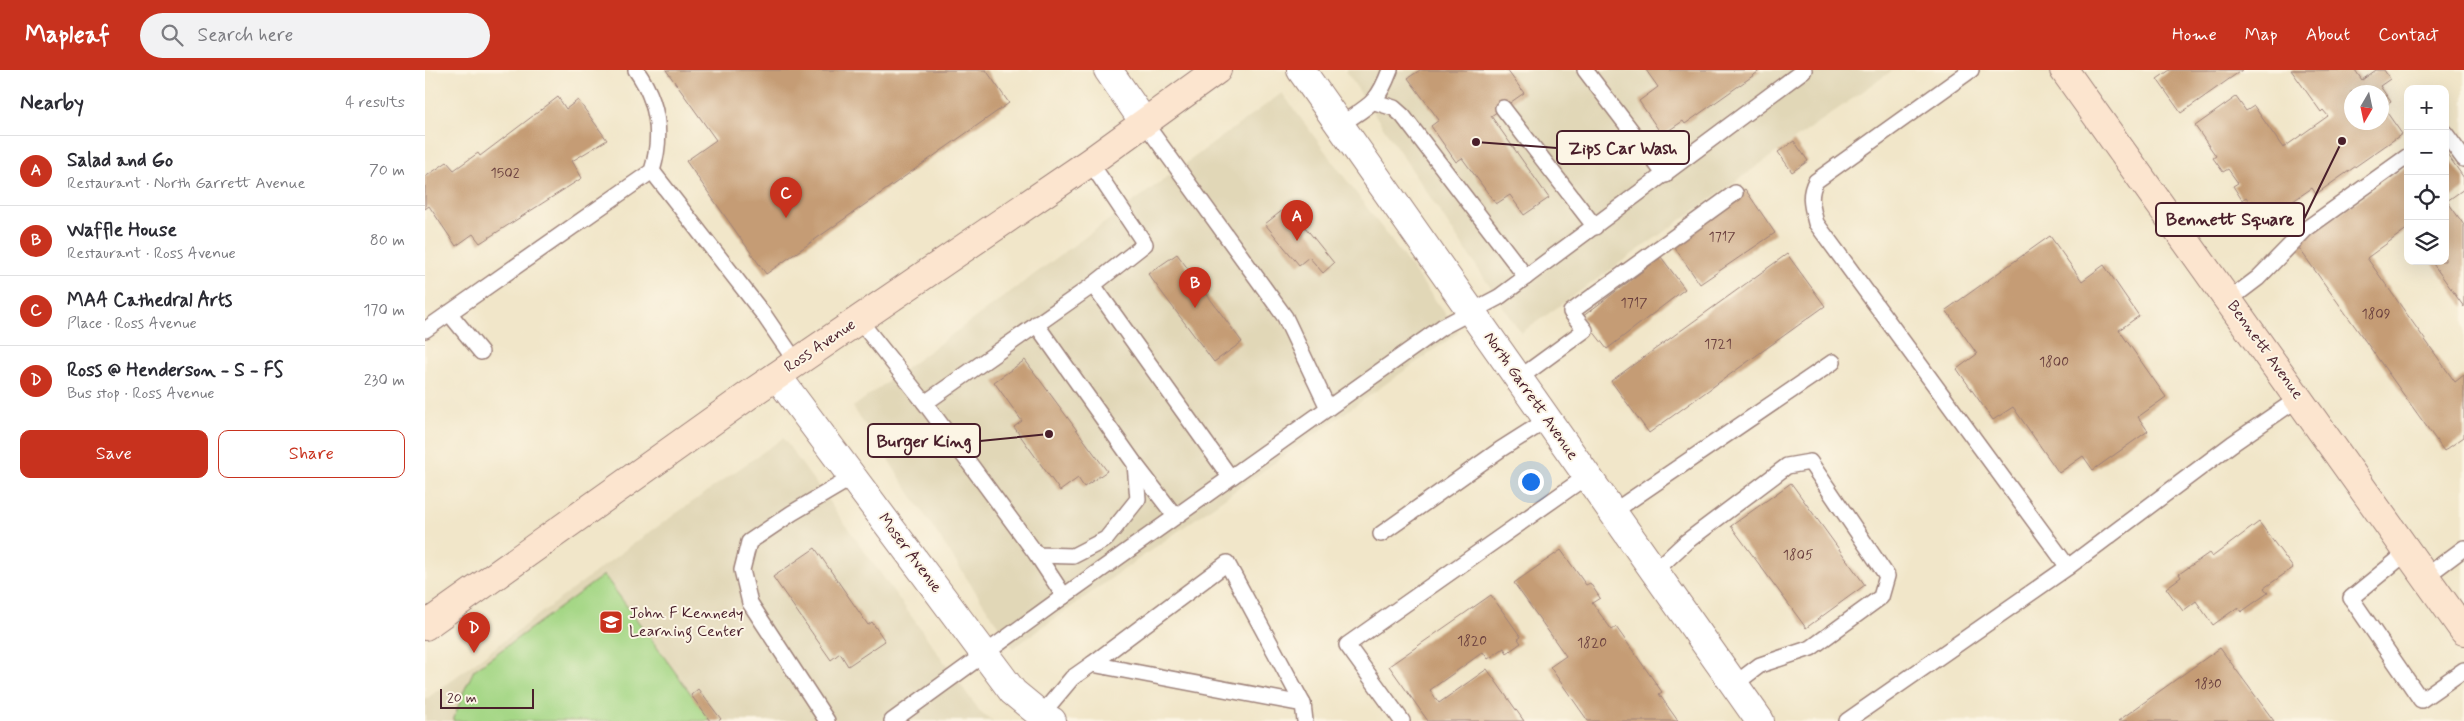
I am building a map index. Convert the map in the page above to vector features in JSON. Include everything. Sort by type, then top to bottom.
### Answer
[{"type":"main road","name":"Ross Avenue","points":[[425,626],[786,369],[1090,162],[1217,70]]},
{"type":"main road","name":"Bennett Avenue","points":[[2064,70],[2464,631]]},
{"type":"street","points":[[1108,70],[1144,122]]},
{"type":"street","name":"North Garrett Avenue","points":[[1301,70],[1760,721]]},
{"type":"street","name":"Moser Avenue","points":[[786,369],[853,477],[1013,692],[1047,718]]},
{"type":"lane","points":[[425,330],[652,171],[658,152],[658,119],[648,87],[636,70]]},
{"type":"lane","points":[[1340,125],[1375,102],[1391,70]]},
{"type":"lane","points":[[1585,70],[1665,175]]},
{"type":"lane","points":[[892,721],[1063,596],[1442,327],[1472,312],[1526,277],[1804,70]]},
{"type":"lane","points":[[1971,70],[1816,181],[1811,191],[1812,206],[1816,223],[2069,567]]},
{"type":"lane","points":[[1375,102],[1394,108],[1403,116],[1526,277]]},
{"type":"lane","points":[[1503,108],[1595,227]]},
{"type":"lane","points":[[1144,122],[1285,317],[1328,408]]},
{"type":"lane","points":[[2449,138],[2464,159]]},
{"type":"lane","points":[[2229,300],[2258,278],[2306,228],[2404,159]]},
{"type":"lane","points":[[925,403],[1093,285],[1145,244],[1090,162]]},
{"type":"lane","points":[[652,171],[764,315],[786,369]]},
{"type":"lane","points":[[1518,378],[1585,330],[1571,312],[1735,192]]},
{"type":"lane","points":[[1093,285],[1230,477]]},
{"type":"lane","points":[[449,312],[481,352]]},
{"type":"lane","points":[[859,320],[925,403],[1037,555],[1063,596]]},
{"type":"lane","points":[[1036,324],[1135,464],[1175,516]]},
{"type":"lane","points":[[1613,512],[1833,362]]},
{"type":"lane","points":[[1847,721],[2069,567],[2224,450],[2299,398]]},
{"type":"lane","points":[[1381,534],[1547,420]]},
{"type":"lane","points":[[1655,571],[1686,542],[1787,466],[1810,462],[1887,576],[1881,597],[1811,648],[1759,665],[1735,684]]},
{"type":"lane","points":[[1037,555],[1073,556],[1106,539],[1138,500],[1135,464]]},
{"type":"lane","points":[[1402,721],[1347,645],[1587,476]]},
{"type":"lane","points":[[827,721],[750,603],[742,570],[749,542],[792,513],[853,477]]},
{"type":"lane","points":[[2425,577],[2464,548]]},
{"type":"lane","points":[[2407,553],[2351,598],[2421,700],[2464,670]]},
{"type":"lane","points":[[1047,718],[1072,678],[1227,563],[1303,704],[1305,721]]},
{"type":"lane","points":[[1092,664],[1303,704]]},
{"type":"shaded area","points":[[1345,70],[1893,70],[1521,333]]},
{"type":"shaded area","points":[[1282,93],[1459,332],[1013,648],[853,407]]},
{"type":"shaded area","points":[[783,438],[981,713],[993,721],[425,721],[425,700],[633,544]]},
{"type":"green space","name":"John F Kennedy Learning Center","points":[[604,575],[711,721],[453,721],[474,670]]},
{"type":"building","points":[[666,70],[986,70],[1009,103],[766,274],[686,161],[716,140]]},
{"type":"building","points":[[1420,70],[1507,70],[1524,93],[1491,116],[1549,198],[1524,215],[1510,195],[1496,204],[1462,158],[1456,162],[1431,126],[1439,120],[1408,78]]},
{"type":"building","points":[[1646,70],[1761,70],[1685,124],[1683,121],[1662,135],[1639,101],[1658,87]]},
{"type":"building","points":[[2170,70],[2242,70],[2181,113],[2157,79]]},
{"type":"building","points":[[2291,70],[2355,70],[2362,80],[2376,70],[2384,70],[2390,79],[2381,85],[2344,85],[2344,130],[2389,130],[2389,116],[2402,134],[2316,194],[2312,188],[2264,221],[2246,197],[2242,200],[2233,186],[2238,183],[2228,169],[2223,172],[2213,158],[2216,156],[2195,126],[2236,97],[2246,111],[2254,106],[2283,148],[2328,116],[2323,110],[2321,112]]},
{"type":"building","points":[[558,97],[566,109],[578,100],[607,140],[572,161],[582,178],[480,243],[473,234],[456,246],[429,206],[425,209],[425,177],[447,162],[454,170],[478,153],[480,156]]},
{"type":"building","points":[[1794,141],[1808,161],[1792,172],[1778,152]]},
{"type":"building","points":[[2449,157],[2464,178],[2464,189],[2449,200]]},
{"type":"building","points":[[2404,168],[2404,231],[2367,258],[2455,382],[2464,375],[2464,437],[2444,451],[2296,244]]},
{"type":"building","points":[[1745,189],[1775,233],[1700,284],[1670,241]]},
{"type":"building","points":[[2449,204],[2464,225],[2464,307],[2434,265],[2449,265]]},
{"type":"building","points":[[1288,206],[1334,263],[1323,273],[1309,257],[1299,265],[1265,224]]},
{"type":"building","points":[[2050,236],[2082,281],[2104,265],[2139,316],[2119,330],[2166,397],[2138,417],[2148,431],[2093,470],[2083,456],[2059,473],[2013,407],[1993,420],[1957,369],[1977,354],[1946,310]]},
{"type":"building","points":[[1177,254],[1242,342],[1214,362],[1148,274]]},
{"type":"building","points":[[1787,254],[1825,306],[1649,433],[1611,381]]},
{"type":"building","points":[[1661,257],[1685,289],[1607,349],[1582,317]]},
{"type":"building","points":[[1025,360],[1107,471],[1084,487],[1078,478],[1060,491],[1014,427],[1022,421],[994,382]]},
{"type":"building","points":[[1791,483],[1865,585],[1806,628],[1731,526]]},
{"type":"building","points":[[2259,522],[2293,568],[2264,588],[2268,593],[2241,612],[2238,607],[2213,625],[2196,601],[2183,611],[2166,588],[2181,577],[2179,574],[2209,553],[2212,557]]},
{"type":"building","points":[[815,548],[868,625],[872,622],[885,641],[848,666],[840,653],[831,660],[773,577]]},
{"type":"building","points":[[1561,550],[1586,585],[1590,583],[1600,598],[1592,603],[1612,630],[1616,627],[1662,692],[1659,694],[1678,721],[1588,721],[1550,667],[1566,656],[1514,583]]},
{"type":"building","points":[[1491,595],[1521,637],[1518,639],[1521,643],[1507,653],[1504,648],[1488,659],[1483,652],[1430,690],[1439,703],[1487,669],[1524,721],[1428,721],[1389,666]]},
{"type":"building","points":[[2220,648],[2274,721],[2118,721]]},
{"type":"building","points":[[698,689],[721,719],[710,721],[691,695]]},
{"type":"place","name":"Bennett Square","points":[[2342,141]]},
{"type":"place","name":"Zips Car Wash","points":[[1476,142]]},
{"type":"place","name":"MAA Cathedral Arts","points":[[786,218]]},
{"type":"place","name":"Salad and Go","points":[[1297,241]]},
{"type":"place","name":"Waffle House","points":[[1195,308]]},
{"type":"place","name":"Burger King","points":[[1049,434]]},
{"type":"place","name":"John F Kennedy Learning Center","points":[[611,622]]},
{"type":"place","name":"Ross @ Henderson - S - FS","points":[[474,653]]}]
